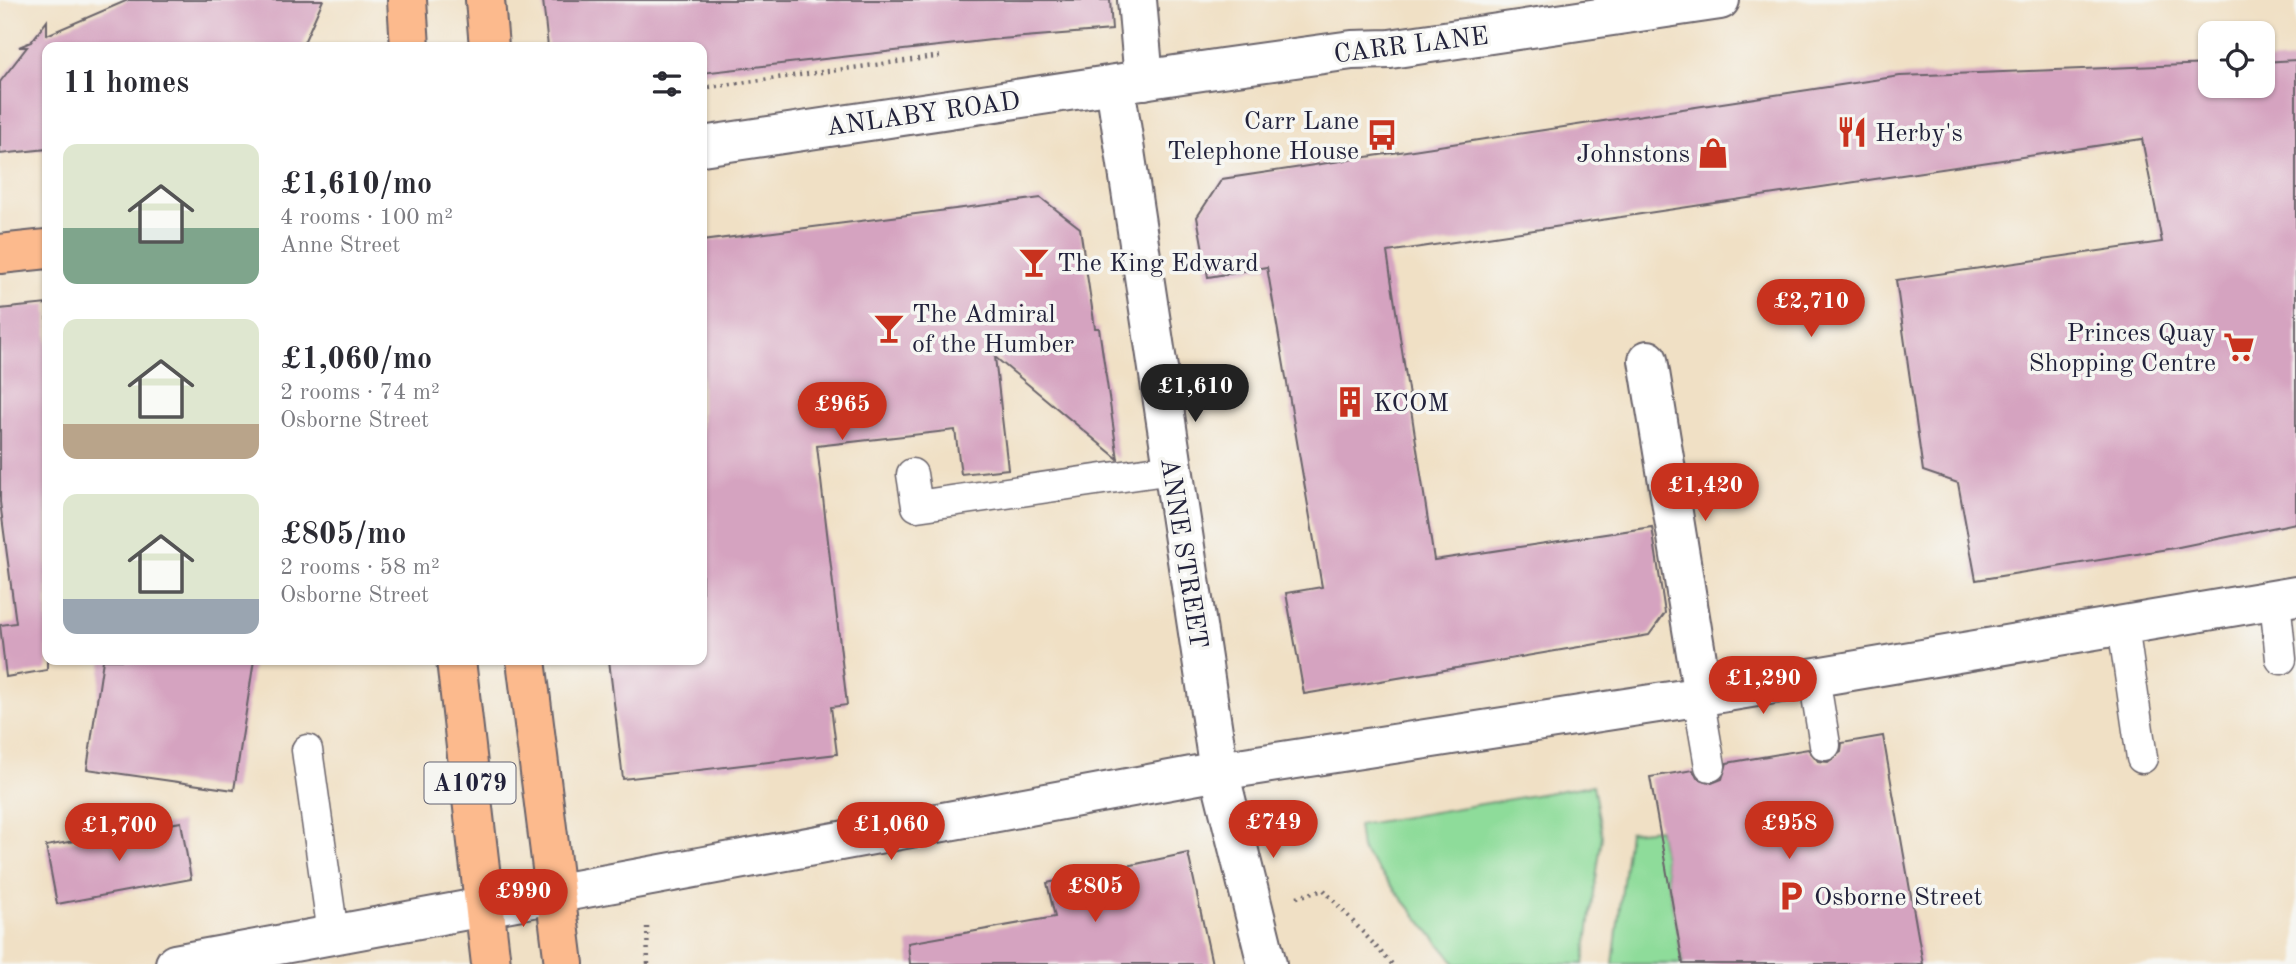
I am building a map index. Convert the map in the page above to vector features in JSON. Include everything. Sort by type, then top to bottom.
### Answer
[{"type":"main road","points":[[395,42],[406,0]]},
{"type":"main road","points":[[406,0],[410,42]]},
{"type":"main road","points":[[485,0],[489,42]]},
{"type":"main road","points":[[0,254],[42,250]]},
{"type":"main road","name":"A1079","points":[[457,665],[491,964]]},
{"type":"main road","name":"A1079","points":[[527,665],[553,894],[564,964]]},
{"type":"street","name":"ANNE STREET","points":[[1137,0],[1129,82],[1172,469],[1219,771],[1267,964]]},
{"type":"street","name":"CARR LANE","points":[[1129,82],[1352,50],[1390,49],[1720,0]]},
{"type":"street","name":"ANLABY ROAD","points":[[707,145],[1129,82]]},
{"type":"street","points":[[1648,360],[1701,696]]},
{"type":"street","points":[[175,964],[1219,771],[1701,696],[2285,598]]},
{"type":"lane","points":[[912,474],[917,506],[1172,469]]},
{"type":"lane","points":[[2281,659],[2285,598]]},
{"type":"lane","points":[[2123,626],[2142,758]]},
{"type":"lane","points":[[1814,677],[1825,746]]},
{"type":"lane","points":[[1701,696],[1710,766]]},
{"type":"lane","points":[[307,750],[333,934]]},
{"type":"path","points":[[707,87],[942,56]]},
{"type":"path","points":[[1254,909],[1324,890],[1392,964]]},
{"type":"path","points":[[647,927],[648,964]]},
{"type":"green space","points":[[1593,785],[1602,836],[1584,964],[1456,964],[1361,849],[1358,825]]},
{"type":"green space","points":[[1659,829],[1683,964],[1613,964],[1629,832]]},
{"type":"building","points":[[128,0],[323,0],[304,42],[42,42],[42,150],[0,154],[0,82],[27,47],[19,47],[31,42],[47,21],[47,35]]},
{"type":"building","points":[[543,0],[1110,0],[1112,30],[1000,39],[707,72],[707,42],[547,42]]},
{"type":"building","points":[[2296,60],[2296,523],[2174,548],[1976,580],[1958,483],[1923,471],[1896,280],[2162,242],[2142,139],[1387,252],[1434,560],[1652,527],[1665,613],[1649,635],[1304,694],[1286,593],[1322,587],[1267,267],[1208,277],[1197,217],[1222,179],[1900,76],[2198,64],[2198,98],[2275,98],[2275,61]]},
{"type":"building","points":[[1041,198],[1080,228],[1095,328],[1099,328],[1118,459],[995,357],[1008,469],[961,474],[955,430],[817,446],[847,705],[831,707],[837,754],[623,779],[610,665],[707,665],[707,240]]},
{"type":"building","points":[[42,305],[42,665],[47,665],[47,670],[6,677],[0,625],[16,623],[0,502],[0,309]]},
{"type":"building","points":[[102,665],[253,665],[234,790],[87,769]]},
{"type":"building","name":"Osborne Street","points":[[1883,736],[1923,964],[1683,964],[1650,777],[1693,770],[1697,778],[1712,783],[1722,779],[1727,763],[1808,749],[1818,761],[1828,762],[1841,752],[1842,743]]},
{"type":"building","points":[[181,822],[191,879],[57,904],[46,846]]},
{"type":"building","points":[[1188,853],[1212,964],[910,964],[908,943],[1055,917],[1047,883]]},
{"type":"place","name":"Herby's","points":[[1852,132]]},
{"type":"place","name":"Carr Lane Telephone House","points":[[1382,135]]},
{"type":"place","name":"Johnstons","points":[[1713,153]]},
{"type":"place","name":"The King Edward","points":[[1034,262]]},
{"type":"place","name":"The Admiral of the Humber","points":[[889,328]]},
{"type":"place","name":"Princes Quay Shopping Centre","points":[[2239,347]]},
{"type":"place","name":"KCOM","points":[[1350,402]]},
{"type":"place","name":"Osborne Street","points":[[1791,896]]}]
